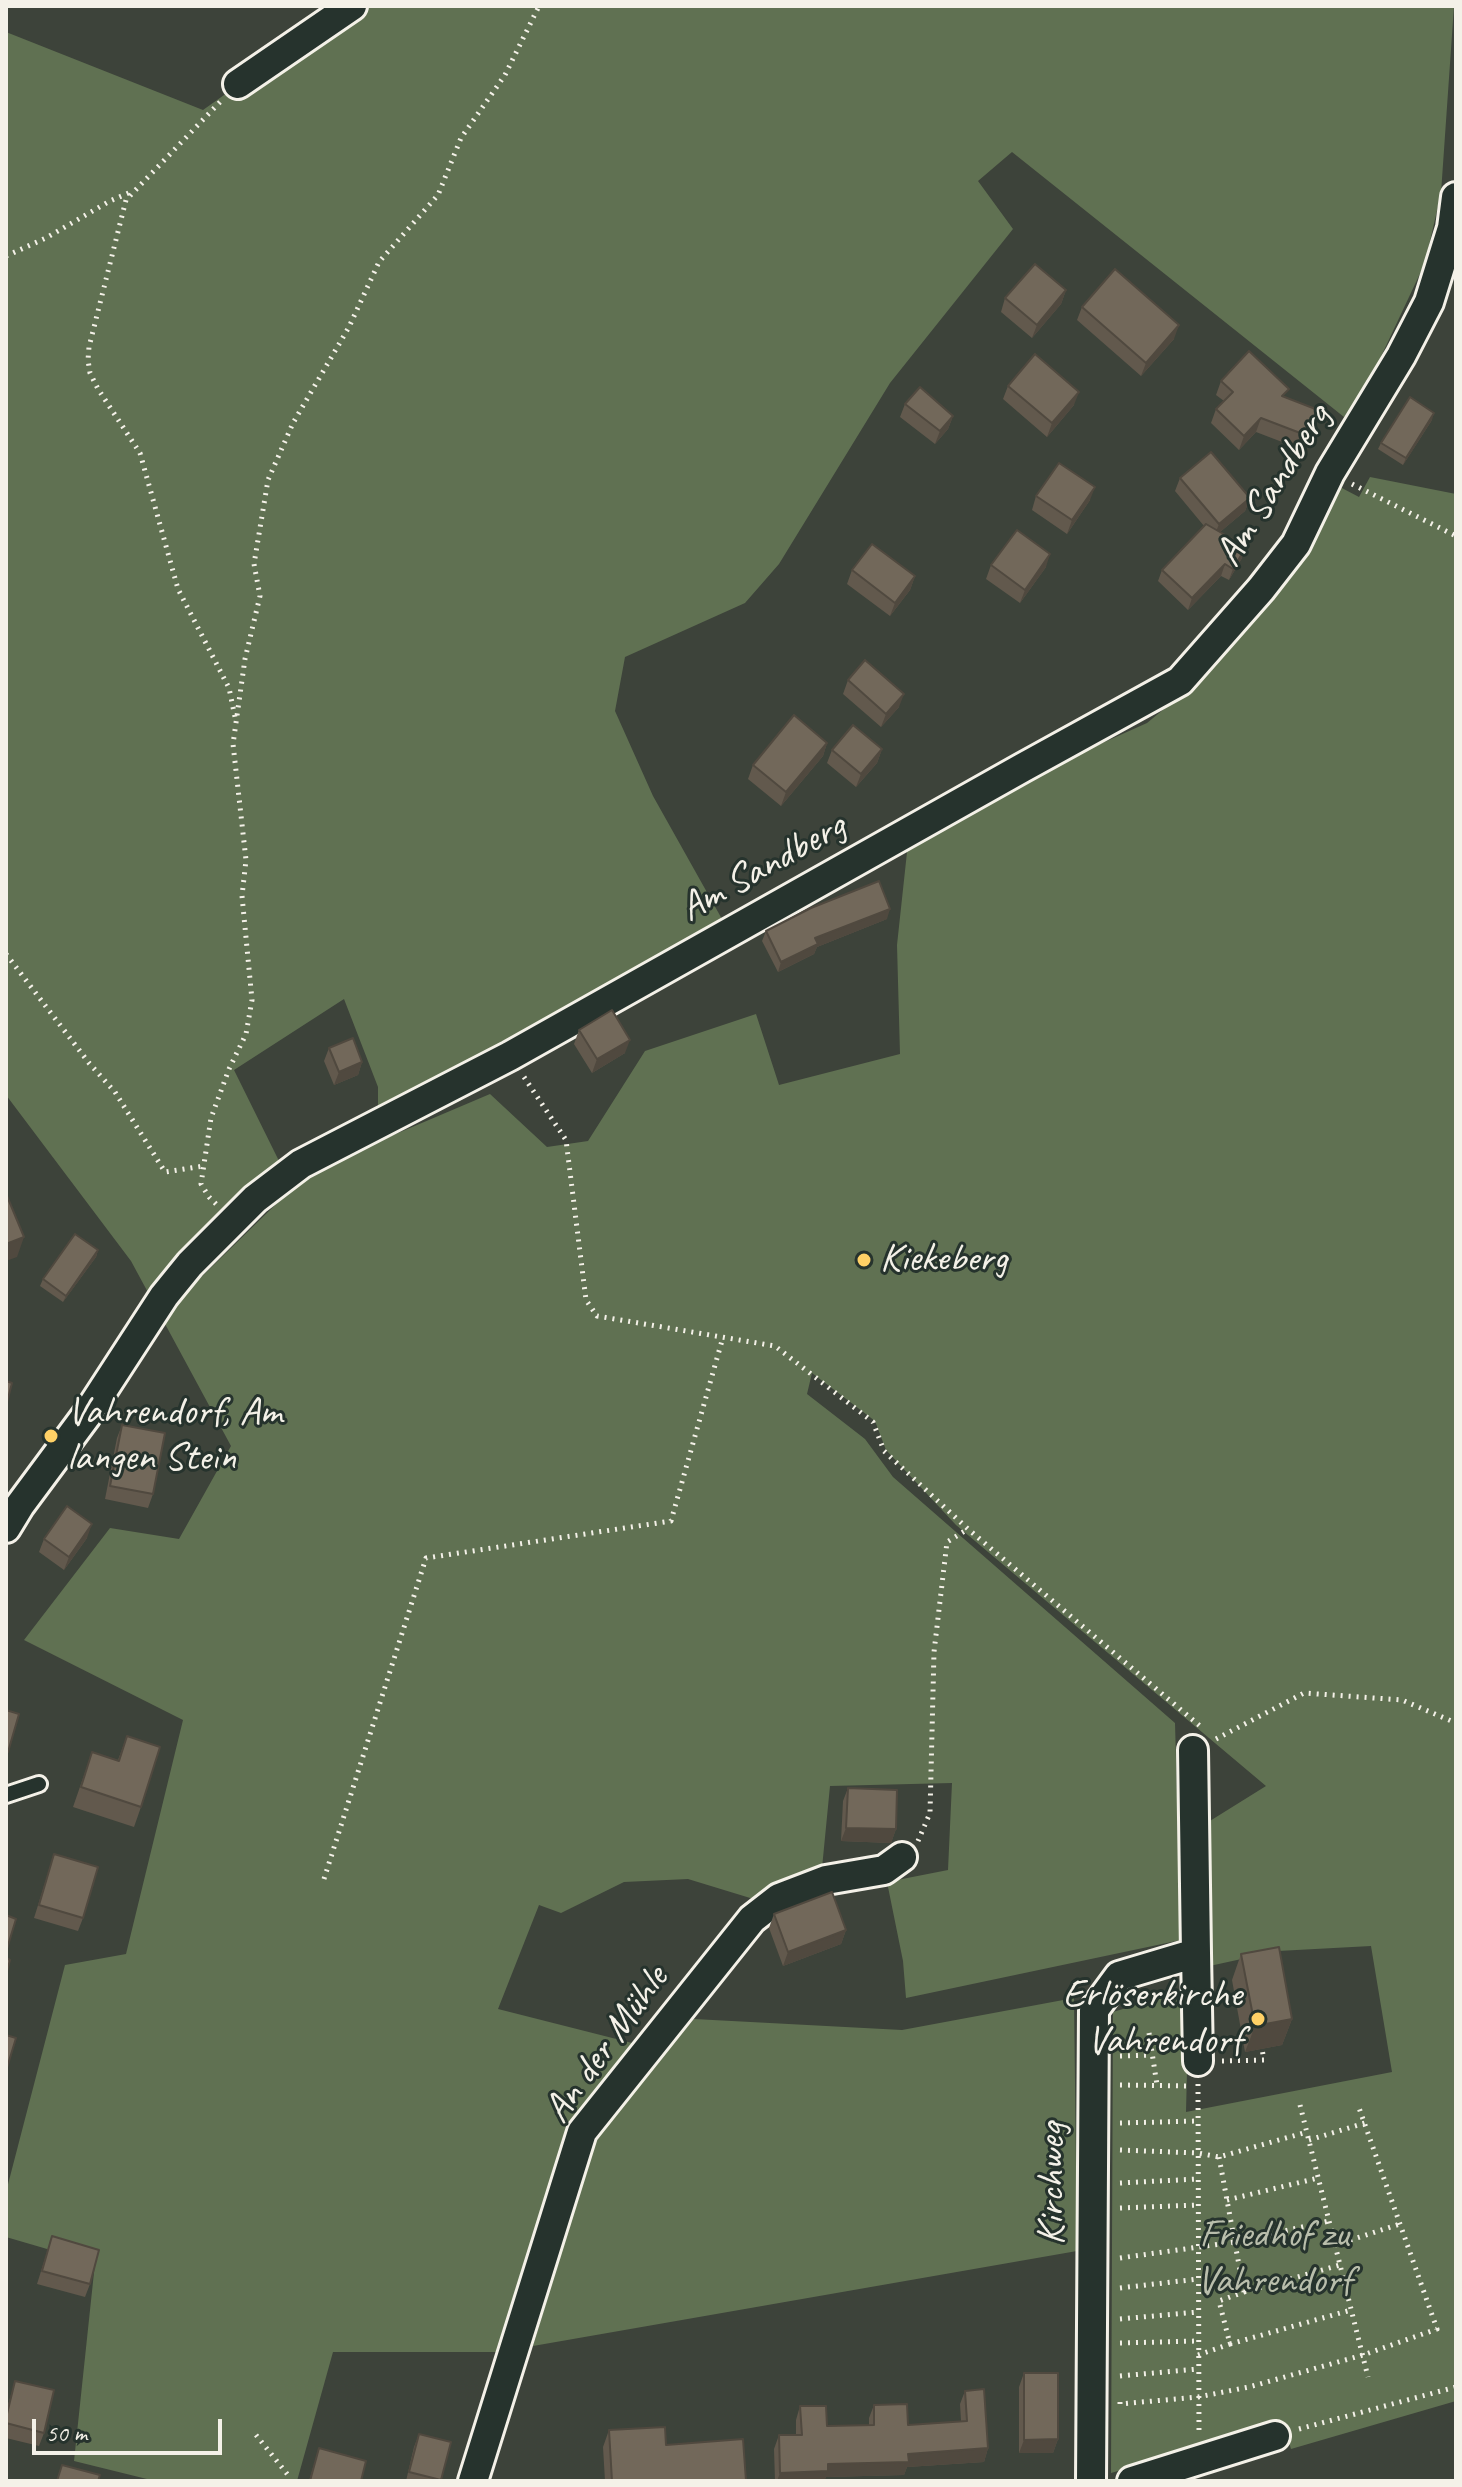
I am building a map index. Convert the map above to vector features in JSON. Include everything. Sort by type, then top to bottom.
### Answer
[{"type":"street","points":[[238,84],[352,6]]},
{"type":"street","name":"Am Sandberg","points":[[6,1528],[86,1416],[164,1296],[190,1264],[255,1199],[301,1164],[510,1056],[1180,681],[1296,544],[1330,473],[1401,356],[1429,302],[1452,228],[1456,197]]},
{"type":"street","points":[[1198,2074],[1196,1953],[1204,1745]]},
{"type":"street","name":"An der Mühle","points":[[473,2481],[582,2132],[752,1919],[779,1898],[826,1880],[884,1870],[902,1857]]},
{"type":"street","name":"Kirchweg","points":[[1091,2481],[1094,2010],[1119,1976],[1196,1953]]},
{"type":"street","points":[[1132,2481],[1275,2436]]},
{"type":"lane","points":[[6,1795],[39,1784]]},
{"type":"path","points":[[6,954],[89,1063],[115,1092],[165,1172],[204,1166],[211,1118],[246,1034],[252,1000],[242,896],[246,860],[233,744],[245,659],[260,596],[254,564],[268,480],[293,423],[349,327],[379,262],[438,195],[461,138],[505,75],[539,6]]},
{"type":"path","points":[[236,724],[229,688],[178,589],[140,453],[98,389],[88,360],[126,200],[238,84]]},
{"type":"path","points":[[6,256],[136,189]]},
{"type":"path","points":[[1330,473],[1456,536]]},
{"type":"path","points":[[510,1056],[566,1140],[586,1300],[597,1316],[775,1346],[788,1355],[873,1422],[884,1451],[1204,1745],[1304,1693],[1402,1700],[1456,1723]]},
{"type":"path","points":[[324,1879],[426,1558],[671,1521],[723,1337]]},
{"type":"path","points":[[902,1857],[918,1844],[930,1813],[934,1652],[947,1542],[968,1529]]},
{"type":"path","points":[[1149,2033],[1157,2085]]},
{"type":"path","points":[[1120,2085],[1157,2085],[1264,2060],[1262,2049]]},
{"type":"path","points":[[1120,2056],[1152,2055]]},
{"type":"path","points":[[1198,2074],[1198,2397],[1201,2458]]},
{"type":"path","points":[[1300,2105],[1368,2377]]},
{"type":"path","points":[[1120,2404],[1198,2397],[1249,2387],[1363,2355],[1437,2329],[1358,2105]]},
{"type":"path","points":[[1120,2123],[1198,2121]]},
{"type":"path","points":[[1309,2140],[1365,2123]]},
{"type":"path","points":[[1120,2150],[1198,2153],[1219,2157],[1307,2132]]},
{"type":"path","points":[[1219,2157],[1244,2292]]},
{"type":"path","points":[[1227,2200],[1318,2178]]},
{"type":"path","points":[[1120,2183],[1198,2179]]},
{"type":"path","points":[[1120,2208],[1198,2205]]},
{"type":"path","points":[[1120,2258],[1198,2249],[1329,2221]]},
{"type":"path","points":[[1335,2245],[1400,2224]]},
{"type":"path","points":[[1230,2344],[1219,2301],[1340,2265]]},
{"type":"path","points":[[1120,2288],[1198,2279]]},
{"type":"path","points":[[1198,2355],[1351,2310]]},
{"type":"path","points":[[1120,2319],[1198,2312]]},
{"type":"path","points":[[1120,2343],[1198,2341]]},
{"type":"path","points":[[1120,2376],[1198,2369]]},
{"type":"path","points":[[1275,2436],[1456,2387]]},
{"type":"path","points":[[256,2435],[288,2475],[287,2481]]},
{"type":"green space","name":"Friedhof zu Vahrendorf","points":[[349,6],[1454,6],[1441,193],[1425,263],[1369,382],[1344,417],[1012,152],[978,181],[1013,229],[890,383],[779,564],[745,603],[625,657],[615,711],[653,796],[727,928],[378,1117],[378,1087],[344,999],[234,1070],[279,1161],[171,1270],[186,1292],[311,1170],[490,1094],[547,1147],[588,1141],[645,1051],[756,1014],[779,1085],[900,1054],[897,945],[908,843],[966,804],[1147,723],[1187,690],[1289,577],[1338,486],[1359,497],[1370,477],[1456,494],[1456,2401],[1291,2449],[1283,2424],[1111,2473],[1113,2012],[1189,1989],[1186,2112],[1392,2072],[1371,1946],[1278,1951],[1205,1967],[1197,1829],[1266,1786],[956,1525],[886,1450],[875,1421],[812,1373],[807,1394],[865,1439],[893,1477],[1175,1723],[1181,1940],[906,1998],[903,1961],[887,1882],[948,1870],[952,1783],[830,1786],[822,1868],[760,1901],[688,1879],[624,1882],[561,1913],[539,1905],[498,2009],[640,2045],[571,2126],[497,2352],[333,2352],[297,2481],[155,2481],[74,2461],[95,2263],[6,2237],[6,2192],[65,1965],[126,1954],[183,1720],[24,1640],[110,1528],[179,1539],[231,1446],[131,1261],[6,1095],[6,32],[203,110]]},
{"type":"green space","points":[[1074,1998],[1077,2251],[533,2346],[596,2135],[694,2019],[902,2030]]},
{"type":"building","points":[[1035,264],[1066,290],[1037,325],[1005,298]]},
{"type":"building","points":[[1115,269],[1179,325],[1146,363],[1082,307]]},
{"type":"building","points":[[1249,351],[1289,389],[1282,396],[1318,410],[1308,436],[1261,418],[1244,436],[1216,409],[1233,392],[1221,381]]},
{"type":"building","points":[[1035,354],[1079,392],[1052,423],[1008,386]]},
{"type":"building","points":[[920,387],[953,416],[940,431],[905,404]]},
{"type":"building","points":[[1410,397],[1434,413],[1406,458],[1381,443]]},
{"type":"building","points":[[1211,452],[1250,498],[1219,524],[1180,478]]},
{"type":"building","points":[[1059,463],[1095,487],[1072,520],[1036,496]]},
{"type":"building","points":[[1206,524],[1246,547],[1233,569],[1225,564],[1192,598],[1162,570]]},
{"type":"building","points":[[1017,530],[1050,554],[1025,590],[991,565]]},
{"type":"building","points":[[872,544],[915,576],[895,603],[852,570]]},
{"type":"building","points":[[865,660],[904,694],[886,714],[848,680]]},
{"type":"building","points":[[794,715],[827,743],[786,792],[753,765]]},
{"type":"building","points":[[853,725],[882,749],[861,774],[832,750]]},
{"type":"building","points":[[879,881],[890,909],[815,938],[818,944],[781,962],[766,931],[811,908]]},
{"type":"building","points":[[612,1010],[630,1040],[597,1059],[579,1030]]},
{"type":"building","points":[[353,1038],[362,1062],[339,1072],[329,1048]]},
{"type":"building","points":[[6,1196],[24,1237],[6,1244]]},
{"type":"building","points":[[75,1234],[98,1250],[66,1296],[43,1279]]},
{"type":"building","points":[[6,1381],[12,1383],[6,1406]]},
{"type":"building","points":[[122,1425],[165,1433],[153,1494],[110,1486]]},
{"type":"building","points":[[67,1506],[92,1524],[69,1557],[44,1539]]},
{"type":"building","points":[[6,1710],[19,1714],[8,1752],[6,1751]]},
{"type":"building","points":[[127,1736],[160,1747],[141,1807],[81,1787],[92,1752],[119,1761]]},
{"type":"building","points":[[848,1788],[897,1790],[896,1829],[846,1828]]},
{"type":"building","points":[[54,1854],[98,1867],[83,1918],[39,1905]]},
{"type":"building","points":[[832,1892],[846,1930],[788,1952],[774,1914]]},
{"type":"building","points":[[6,1915],[16,1919],[6,1952]]},
{"type":"building","points":[[1279,1947],[1292,2019],[1255,2026],[1241,1954]]},
{"type":"building","points":[[6,2035],[16,2038],[6,2071]]},
{"type":"building","points":[[52,2236],[99,2250],[90,2284],[42,2271]]},
{"type":"building","points":[[1024,2373],[1058,2373],[1058,2439],[1024,2440]]},
{"type":"building","points":[[15,2381],[54,2390],[44,2433],[6,2423]]},
{"type":"building","points":[[984,2389],[988,2448],[908,2454],[909,2462],[828,2464],[828,2471],[780,2473],[779,2435],[802,2435],[800,2406],[826,2406],[827,2426],[874,2425],[874,2405],[907,2404],[908,2425],[967,2421],[965,2391]]},
{"type":"building","points":[[665,2427],[666,2445],[743,2439],[746,2481],[612,2481],[609,2430]]},
{"type":"building","points":[[419,2434],[451,2442],[441,2480],[409,2472]]},
{"type":"building","points":[[319,2448],[366,2461],[361,2481],[310,2481]]},
{"type":"building","points":[[62,2465],[100,2475],[98,2481],[57,2481]]},
{"type":"place","name":"Kiekeberg","points":[[864,1260]]},
{"type":"place","name":"Vahrendorf, Am langen Stein","points":[[51,1436]]},
{"type":"place","name":"Erlöserkirche Vahrendorf","points":[[1258,2019]]}]
